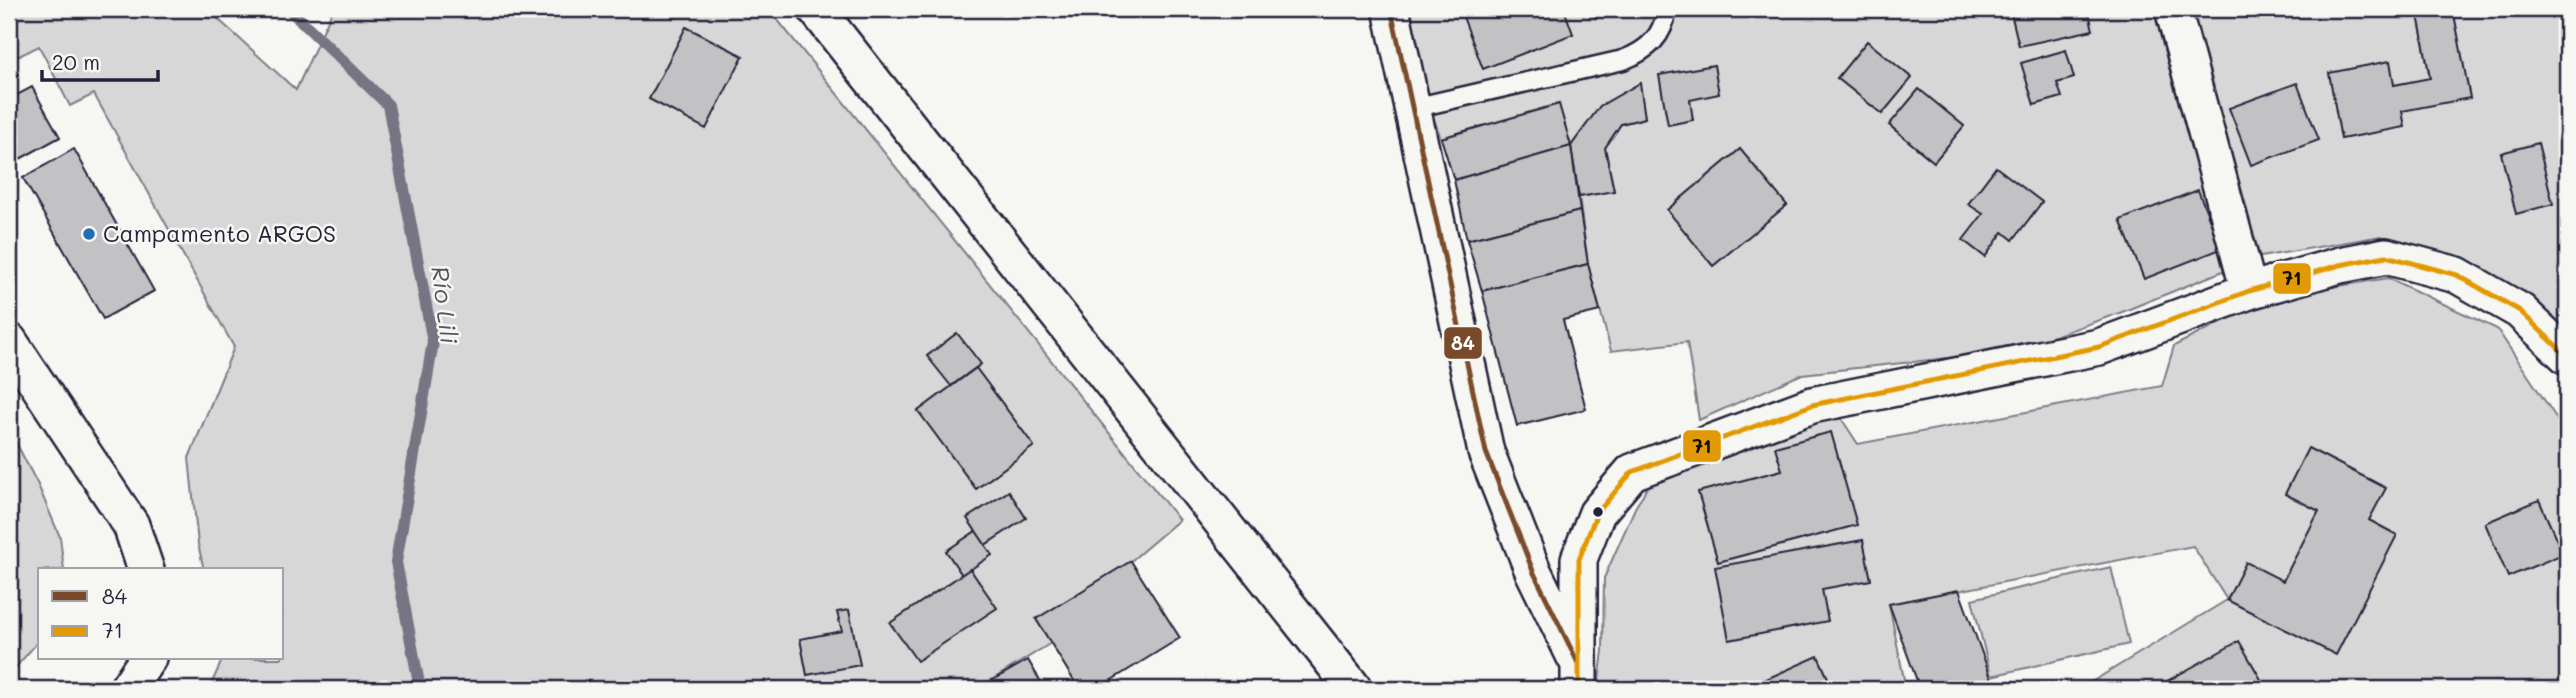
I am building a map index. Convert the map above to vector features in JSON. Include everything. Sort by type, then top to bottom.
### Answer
[{"type":"street","points":[[816,9],[1354,689]]},
{"type":"street","points":[[1391,9],[1486,452],[1533,571],[1579,676]]},
{"type":"street","points":[[2172,9],[2249,292]]},
{"type":"street","points":[[1579,676],[1579,559],[1597,513],[1632,472],[1812,405],[2099,347],[2249,292],[2340,265],[2386,256],[2457,275],[2520,311],[2567,356]]},
{"type":"street","points":[[9,341],[131,525],[145,568]]},
{"type":"street","points":[[127,689],[147,660]]},
{"type":"lane","points":[[1413,108],[1623,60],[1640,53],[1654,41],[1665,25],[1667,9]]},
{"type":"shaded area","points":[[9,9],[207,9],[296,90],[333,9],[769,9],[1179,520],[1131,561],[1036,619],[1051,643],[977,689],[209,689],[222,660],[284,660],[284,568],[204,568],[198,544],[189,458],[234,347],[94,94],[70,106],[39,46],[9,61]]},
{"type":"shaded area","points":[[1410,9],[2567,9],[2567,329],[2484,271],[2381,236],[2255,258],[2122,312],[2012,351],[1802,374],[1699,420],[1687,342],[1611,351],[1588,264],[1579,197],[1614,191],[1605,148],[1621,124],[1645,118],[1639,84],[1600,106],[1571,146],[1558,104],[1441,138],[1423,91]]},
{"type":"shaded area","points":[[2388,278],[2497,329],[2567,434],[2567,689],[2080,689],[2227,600],[2193,546],[1889,604],[1906,689],[1598,689],[1603,651],[1604,578],[1635,508],[1655,474],[1833,406],[1858,444],[2162,386],[2174,346],[2271,297]]},
{"type":"shaded area","points":[[9,429],[38,485],[60,537],[64,568],[38,568],[38,640],[9,675]]},
{"type":"shaded area","points":[[2111,567],[2129,644],[1991,676],[1972,599]]},
{"type":"building","points":[[1460,9],[1564,9],[1573,34],[1483,69]]},
{"type":"building","points":[[1593,9],[1625,9],[1595,17]]},
{"type":"building","points":[[2010,9],[2088,9],[2093,30],[2019,46]]},
{"type":"building","points":[[2453,9],[2470,98],[2402,111],[2405,127],[2341,139],[2329,73],[2390,61],[2394,85],[2430,78],[2418,15]]},
{"type":"building","points":[[686,27],[743,56],[706,129],[649,99]]},
{"type":"building","points":[[1867,41],[1912,78],[1882,114],[1837,78]]},
{"type":"building","points":[[2066,50],[2074,78],[2057,83],[2062,97],[2034,105],[2021,63]]},
{"type":"building","points":[[1714,65],[1719,94],[1690,100],[1693,120],[1668,125],[1659,75]]},
{"type":"building","points":[[1640,83],[1645,118],[1621,124],[1605,148],[1614,191],[1579,197],[1571,146],[1600,106]]},
{"type":"building","points":[[2297,83],[2319,140],[2251,165],[2229,108]]},
{"type":"building","points":[[32,87],[60,137],[9,165],[9,99]]},
{"type":"building","points":[[1919,89],[1964,126],[1934,162],[1889,125]]},
{"type":"building","points":[[1559,104],[1571,146],[1454,180],[1441,138]]},
{"type":"building","points":[[2538,143],[2553,204],[2516,214],[2501,153]]},
{"type":"building","points":[[1571,146],[1580,211],[1467,240],[1454,180]]},
{"type":"building","name":"Campamento ARGOS","points":[[74,149],[154,291],[103,319],[23,178]]},
{"type":"building","points":[[1740,149],[1787,205],[1713,266],[1667,210]]},
{"type":"building","points":[[1996,167],[2042,202],[2013,240],[2003,232],[1985,257],[1963,240],[1983,214],[1968,204]]},
{"type":"building","points":[[2198,190],[2221,249],[2144,279],[2120,220]]},
{"type":"building","points":[[1580,211],[1588,264],[1482,291],[1467,240]]},
{"type":"building","points":[[1588,264],[1600,311],[1563,320],[1586,409],[1517,426],[1482,291]]},
{"type":"building","points":[[957,333],[981,364],[951,386],[927,356]]},
{"type":"building","points":[[976,368],[1034,446],[976,489],[918,411]]},
{"type":"building","points":[[1831,432],[1857,525],[1718,562],[1698,492],[1782,470],[1775,447]]},
{"type":"building","points":[[2308,448],[2386,488],[2369,520],[2397,535],[2336,655],[2227,600],[2246,562],[2283,581],[2319,511],[2285,494]]},
{"type":"building","points":[[1009,491],[1026,518],[985,545],[967,518]]},
{"type":"building","points":[[2539,500],[2563,554],[2508,577],[2485,523]]},
{"type":"building","points":[[976,531],[992,555],[962,575],[946,551]]},
{"type":"building","points":[[1863,540],[1871,580],[1822,589],[1828,621],[1729,640],[1715,567]]},
{"type":"building","points":[[1131,561],[1180,638],[1097,689],[1079,689],[1036,619]]},
{"type":"building","points":[[970,569],[997,608],[917,661],[890,623]]},
{"type":"building","points":[[1959,590],[1995,689],[1920,689],[1889,604]]},
{"type":"building","points":[[849,610],[860,665],[807,675],[800,639],[842,631],[837,612]]},
{"type":"building","points":[[2239,641],[2263,683],[2253,689],[2153,689]]},
{"type":"building","points":[[1818,656],[1833,689],[1744,689]]},
{"type":"building","points":[[1028,660],[1045,689],[977,689]]},
{"type":"waterway","name":"Río Lili","points":[[289,9],[388,105],[433,342],[396,562],[420,689]]},
{"type":"transit line","name":"84","points":[[1391,9],[1486,452],[1533,571],[1578,663]]},
{"type":"transit line","name":"71","points":[[1579,689],[1579,559],[1597,513],[1632,472],[1812,405],[2099,347],[2249,291],[2340,265],[2386,256],[2457,275],[2520,311],[2567,356]]},
{"type":"place","name":"Campamento ARGOS","points":[[89,234]]}]
